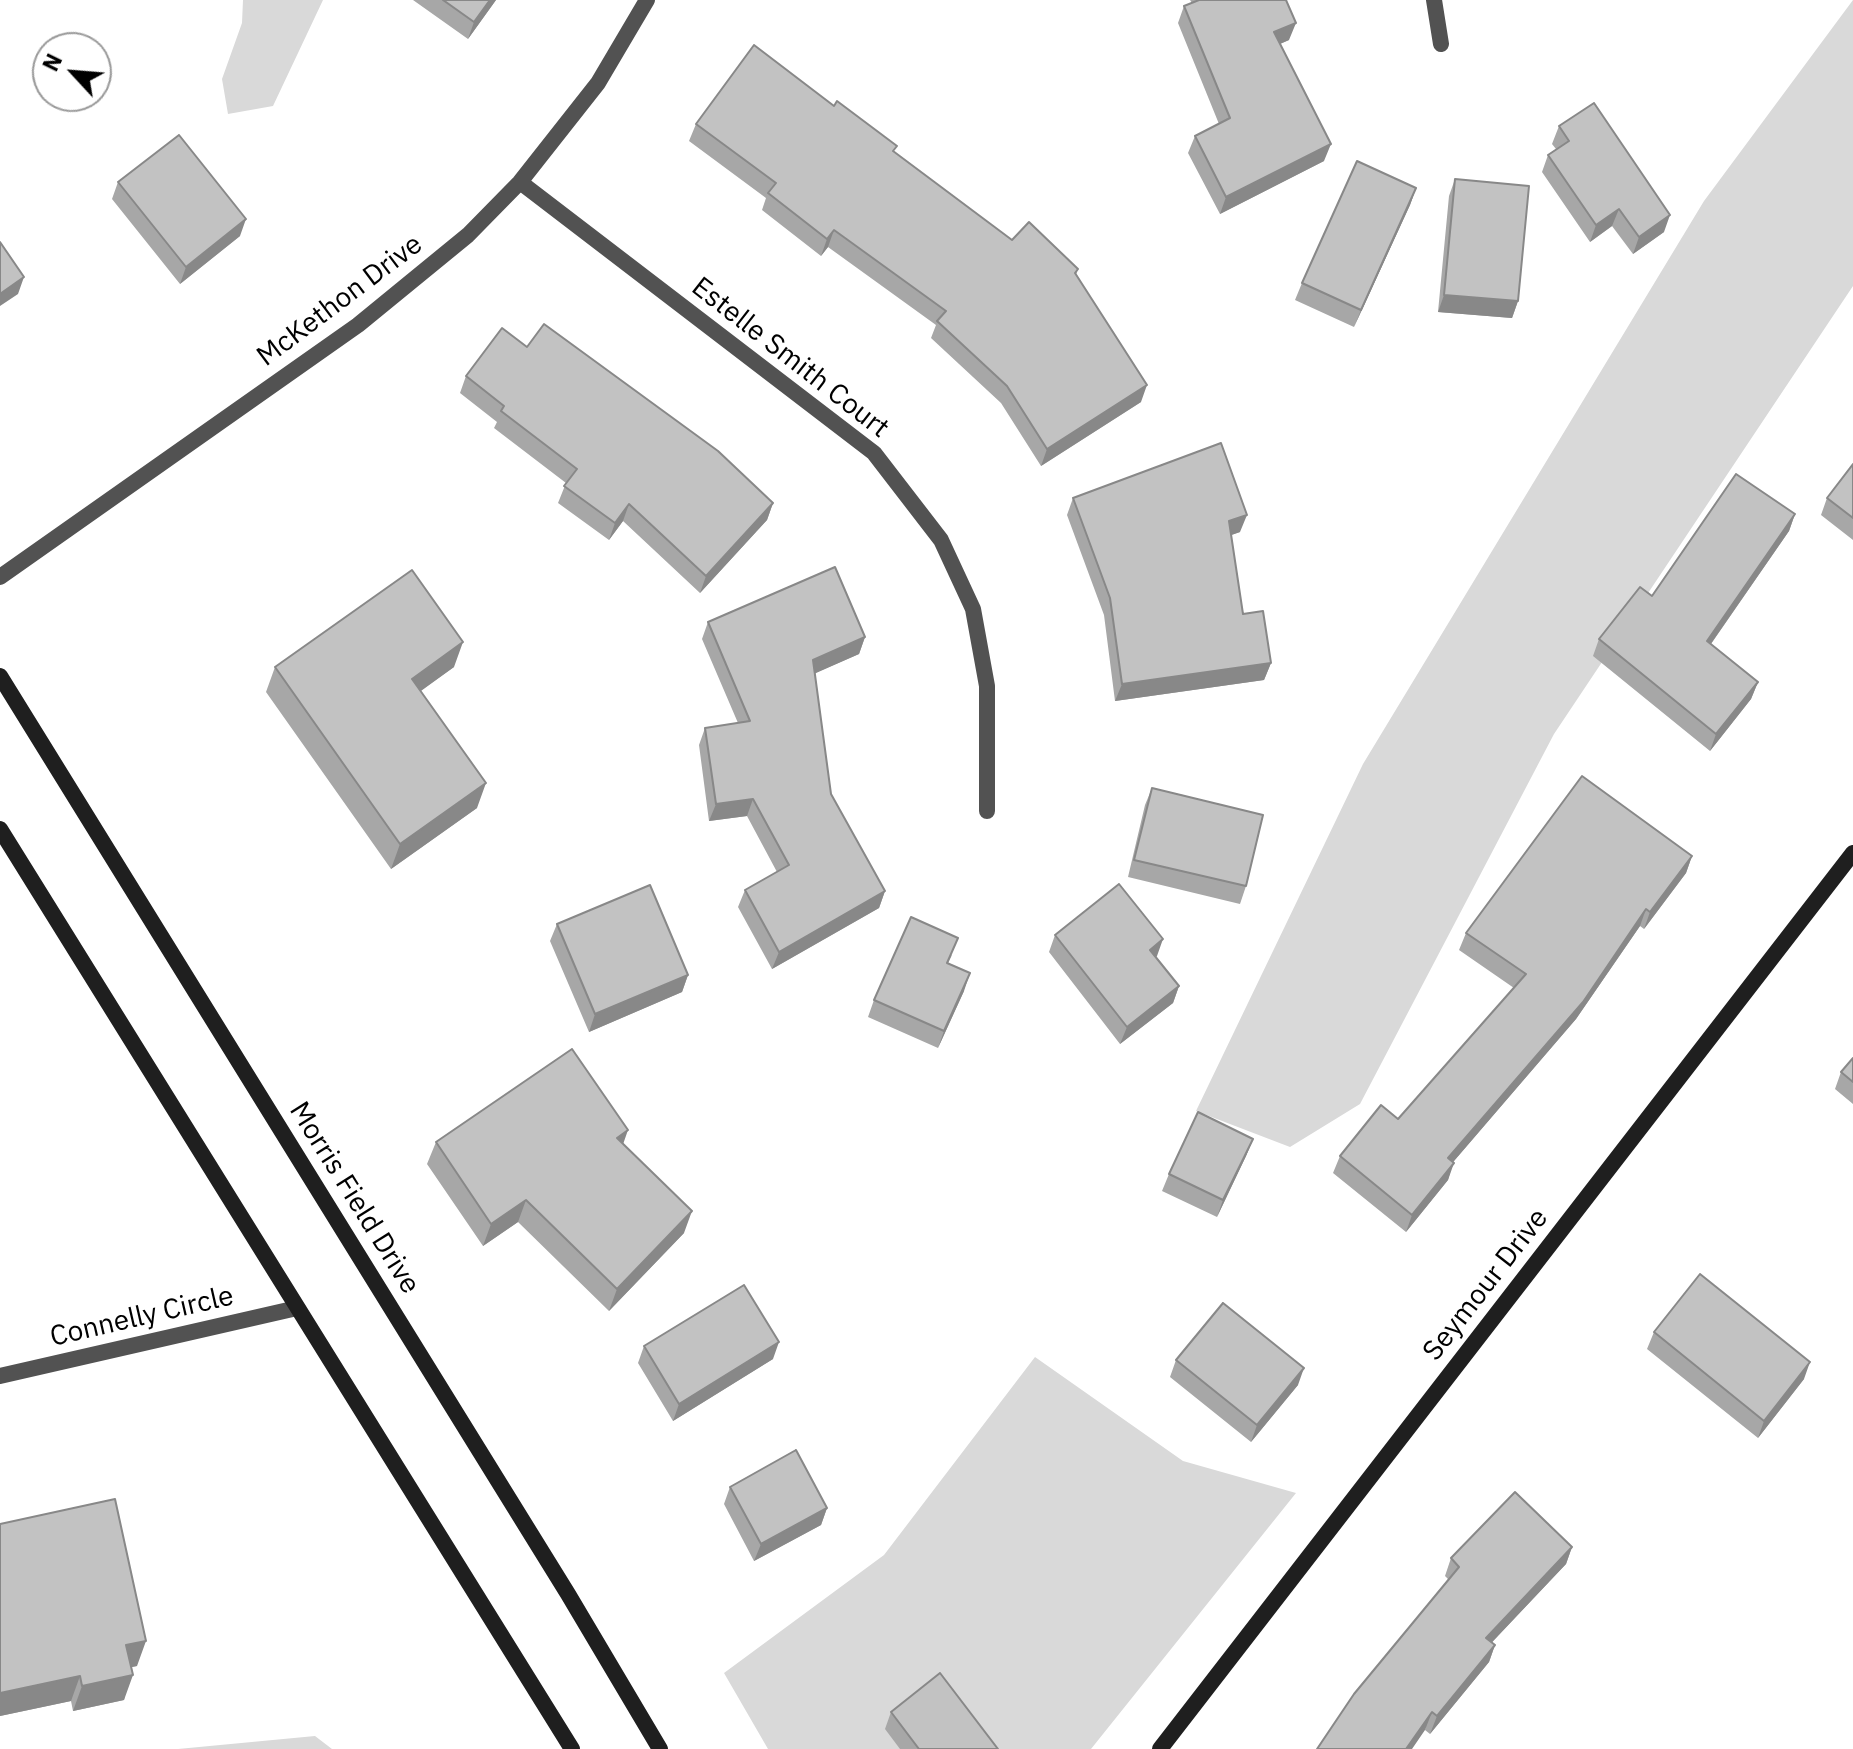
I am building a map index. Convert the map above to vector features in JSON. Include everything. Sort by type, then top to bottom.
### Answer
[{"type":"street","name":"McKethon Drive","points":[[0,577],[358,325],[468,235],[520,182],[598,83],[647,0]]},
{"type":"street","points":[[1434,0],[1441,44]]},
{"type":"street","name":"Estelle Smith Court","points":[[520,182],[874,453],[941,540],[973,609],[987,686],[987,811]]},
{"type":"street","name":"Morris Field Drive","points":[[0,676],[568,1594],[660,1749]]},
{"type":"street","points":[[0,829],[572,1749]]},
{"type":"street","name":"Seymour Drive","points":[[1160,1749],[1853,853]]},
{"type":"street","name":"Connelly Circle","points":[[0,1376],[297,1308]]},
{"type":"shaded area","points":[[243,0],[323,0],[273,106],[228,114],[222,79],[242,23]]},
{"type":"shaded area","points":[[1853,0],[1853,286],[1554,734],[1360,1104],[1290,1147],[1196,1111],[1363,764],[1704,201]]},
{"type":"shaded area","points":[[1035,1357],[1183,1461],[1296,1493],[1091,1749],[768,1749],[724,1673],[884,1555]]},
{"type":"shaded area","points":[[315,1736],[332,1749],[178,1749]]},
{"type":"building","points":[[443,0],[490,0],[474,22]]},
{"type":"building","points":[[1199,0],[1286,0],[1296,23],[1274,32],[1331,144],[1226,197],[1195,136],[1230,118],[1184,6]]},
{"type":"building","points":[[754,45],[834,106],[837,101],[897,146],[893,151],[1012,240],[1029,222],[1078,269],[1075,273],[1147,385],[1047,449],[1007,386],[937,321],[946,311],[834,230],[827,239],[768,193],[776,183],[696,124]]},
{"type":"building","points":[[1594,103],[1670,215],[1639,237],[1619,209],[1596,225],[1548,155],[1569,141],[1559,126]]},
{"type":"building","points":[[179,135],[246,219],[186,267],[118,182]]},
{"type":"building","points":[[1357,161],[1416,188],[1361,310],[1302,283]]},
{"type":"building","points":[[1455,179],[1529,186],[1518,301],[1444,295]]},
{"type":"building","points":[[0,242],[24,277],[0,294]]},
{"type":"building","points":[[544,324],[718,451],[773,503],[706,576],[629,504],[615,523],[564,486],[577,469],[501,411],[504,406],[466,376],[502,328],[527,347]]},
{"type":"building","points":[[1221,443],[1247,515],[1229,521],[1243,614],[1263,611],[1271,663],[1122,684],[1110,598],[1073,498]]},
{"type":"building","points":[[1853,464],[1853,518],[1827,498]]},
{"type":"building","points":[[1736,474],[1795,514],[1707,641],[1758,682],[1716,734],[1599,639],[1640,587],[1652,596]]},
{"type":"building","points":[[835,567],[865,637],[813,660],[831,794],[885,891],[779,952],[745,890],[789,865],[753,799],[716,804],[705,728],[750,721],[708,622]]},
{"type":"building","points":[[412,570],[463,642],[412,679],[486,783],[400,844],[275,667]]},
{"type":"building","points":[[1582,776],[1692,856],[1650,912],[1646,909],[1583,1002],[1448,1158],[1454,1163],[1412,1215],[1340,1156],[1381,1105],[1398,1119],[1526,974],[1466,933]]},
{"type":"building","points":[[1152,788],[1263,815],[1246,886],[1134,860]]},
{"type":"building","points":[[1119,884],[1163,939],[1150,950],[1179,986],[1127,1027],[1055,935]]},
{"type":"building","points":[[650,885],[688,975],[595,1014],[557,924]]},
{"type":"building","points":[[911,917],[958,938],[947,963],[970,973],[944,1031],[874,1000]]},
{"type":"building","points":[[572,1049],[628,1130],[617,1138],[692,1211],[617,1289],[526,1200],[491,1224],[436,1142]]},
{"type":"building","points":[[1853,1058],[1853,1082],[1841,1072]]},
{"type":"building","points":[[1198,1112],[1253,1139],[1223,1200],[1169,1174]]},
{"type":"building","points":[[1700,1274],[1810,1362],[1764,1421],[1654,1332]]},
{"type":"building","points":[[744,1285],[779,1342],[679,1404],[644,1346]]},
{"type":"building","points":[[1223,1303],[1304,1368],[1257,1425],[1176,1360]]},
{"type":"building","points":[[796,1450],[827,1508],[761,1544],[730,1487]]},
{"type":"building","points":[[1515,1492],[1572,1547],[1486,1638],[1495,1645],[1437,1716],[1432,1712],[1406,1749],[1317,1749],[1354,1694],[1459,1567],[1451,1558]]},
{"type":"building","points":[[115,1499],[146,1641],[126,1645],[133,1675],[82,1686],[80,1676],[0,1693],[0,1524]]},
{"type":"building","points":[[940,1673],[998,1749],[919,1749],[891,1712]]}]
